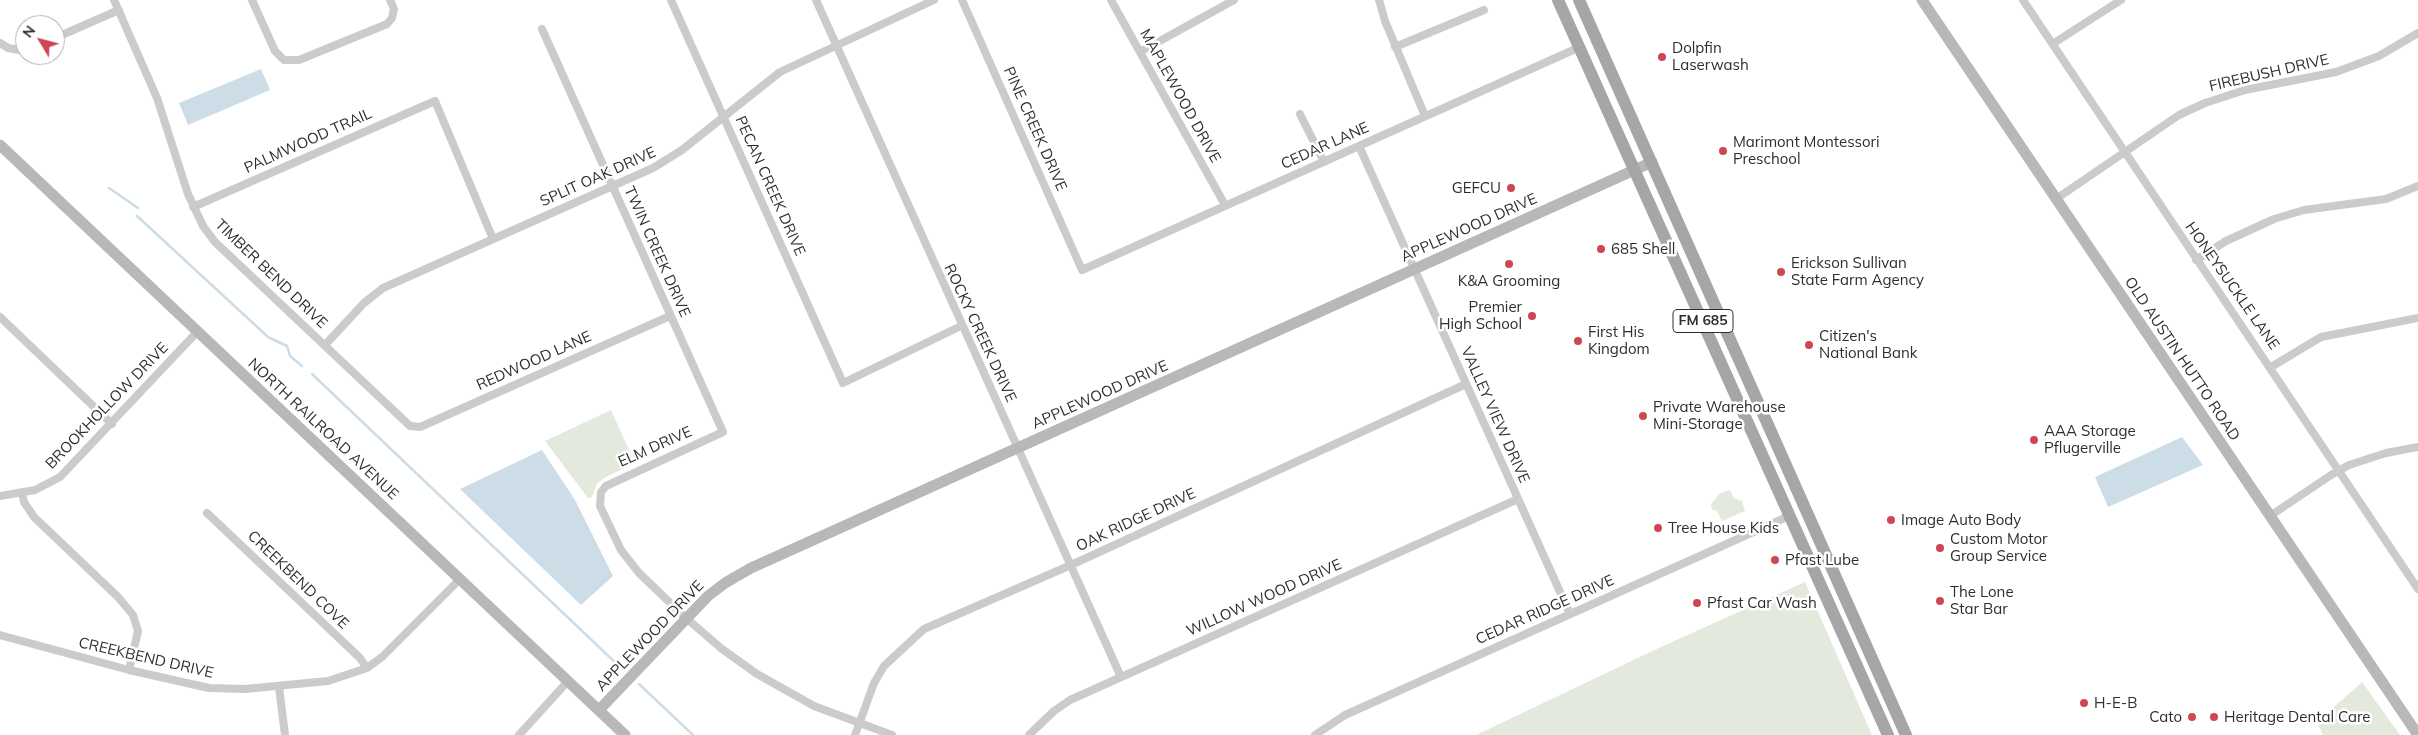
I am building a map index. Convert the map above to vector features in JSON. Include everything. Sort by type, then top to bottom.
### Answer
[{"type":"main road","name":"FM 685","points":[[1558,0],[1636,170],[1888,735]]},
{"type":"main road","name":"FM 685","points":[[1579,0],[1906,735]]},
{"type":"street","name":"TIMBER BEND DRIVE","points":[[114,0],[168,126],[193,207],[202,226],[215,242],[410,426]]},
{"type":"street","points":[[252,0],[275,51],[284,60],[299,60],[388,24],[394,10],[390,0]]},
{"type":"street","name":"PECAN CREEK DRIVE","points":[[671,0],[843,382],[961,326]]},
{"type":"street","name":"ROCKY CREEK DRIVE","points":[[816,0],[961,326],[1121,677]]},
{"type":"street","name":"SPLIT OAK DRIVE","points":[[324,345],[364,303],[383,288],[666,162],[780,72],[836,44],[934,0]]},
{"type":"street","name":"PINE CREEK DRIVE","points":[[962,0],[1082,270]]},
{"type":"street","name":"MAPLEWOOD DRIVE","points":[[1111,0],[1225,205]]},
{"type":"street","points":[[1140,52],[1234,0]]},
{"type":"street","points":[[1379,0],[1395,47],[1425,116]]},
{"type":"street","name":"OLD AUSTIN HUTTO ROAD","points":[[1922,0],[2418,735]]},
{"type":"street","name":"HONEYSUCKLE LANE","points":[[2023,0],[2054,43],[2196,260],[2271,367],[2418,589]]},
{"type":"street","points":[[2054,43],[2121,0]]},
{"type":"street","points":[[65,34],[119,10]]},
{"type":"street","points":[[1395,47],[1484,10]]},
{"type":"street","name":"TWIN CREEK DRIVE","points":[[542,29],[723,432]]},
{"type":"street","name":"FIREBUSH DRIVE","points":[[2056,199],[2179,116],[2205,103],[2245,90],[2336,72],[2379,56],[2418,33]]},
{"type":"street","points":[[0,43],[8,48],[15,49]]},
{"type":"street","name":"CEDAR LANE","points":[[1082,270],[1580,47]]},
{"type":"street","name":"PALMWOOD TRAIL","points":[[193,207],[434,101],[493,239]]},
{"type":"street","points":[[1300,114],[1324,162]]},
{"type":"street","name":"NORTH RAILROAD AVENUE","points":[[0,145],[625,735]]},
{"type":"street","name":"VALLEY VIEW DRIVE","points":[[1359,146],[1570,614]]},
{"type":"street","name":"APPLEWOOD DRIVE","points":[[599,710],[708,596],[725,582],[751,568],[1652,162]]},
{"type":"street","points":[[2196,260],[2226,241],[2274,219],[2304,210],[2386,199],[2418,186]]},
{"type":"street","points":[[0,316],[112,424]]},
{"type":"street","name":"REDWOOD LANE","points":[[410,426],[420,427],[670,316]]},
{"type":"street","points":[[2271,367],[2321,337],[2418,318]]},
{"type":"street","name":"BROOKHOLLOW DRIVE","points":[[0,496],[22,494],[47,485],[60,477],[198,331]]},
{"type":"street","name":"OAK RIDGE DRIVE","points":[[855,735],[874,683],[884,666],[924,629],[1070,565],[1466,384]]},
{"type":"street","name":"ELM DRIVE","points":[[686,618],[627,559],[600,506],[601,492],[612,482],[723,432]]},
{"type":"street","points":[[2270,516],[2339,470],[2386,453],[2418,447]]},
{"type":"street","points":[[22,494],[24,502],[34,517],[118,597],[133,615],[138,631],[129,670]]},
{"type":"street","name":"WILLOW WOOD DRIVE","points":[[1029,735],[1054,711],[1070,700],[1518,499]]},
{"type":"street","name":"CREEKBEND COVE","points":[[207,512],[360,658],[367,668]]},
{"type":"street","name":"CEDAR RIDGE DRIVE","points":[[1315,735],[1345,715],[1789,516]]},
{"type":"street","name":"CREEKBEND DRIVE","points":[[0,634],[129,670],[209,688],[245,689],[328,681],[367,668],[399,642],[460,579]]},
{"type":"street","points":[[1836,619],[1852,613]]},
{"type":"street","points":[[686,618],[722,649],[776,686],[814,706],[858,724],[892,735]]},
{"type":"street","points":[[518,735],[568,681]]},
{"type":"street","points":[[279,686],[285,735]]},
{"type":"shaded area","points":[[261,69],[270,90],[188,125],[179,103]]},
{"type":"shaded area","points":[[611,410],[635,463],[604,478],[597,484],[592,497],[588,498],[545,441]]},
{"type":"shaded area","points":[[2182,437],[2203,465],[2108,507],[2095,477]]},
{"type":"shaded area","points":[[542,450],[575,500],[613,576],[581,605],[460,489]]},
{"type":"shaded area","points":[[1730,490],[1734,498],[1742,501],[1745,511],[1722,521],[1717,511],[1712,510],[1711,504],[1720,493]]},
{"type":"shaded area","points":[[1805,582],[1872,735],[1476,735],[1663,646]]},
{"type":"shaded area","points":[[2362,682],[2400,735],[2323,735],[2317,722]]},
{"type":"waterway","points":[[109,188],[138,208]]},
{"type":"waterway","points":[[137,216],[268,337],[287,346],[290,356],[302,366]]},
{"type":"waterway","points":[[312,374],[621,668]]},
{"type":"waterway","points":[[639,684],[693,735]]},
{"type":"place","name":"Dolpfin Laserwash","points":[[1662,57]]},
{"type":"place","name":"Marimont Montessori Preschool","points":[[1723,151]]},
{"type":"place","name":"GEFCU","points":[[1511,188]]},
{"type":"place","name":"685 Shell","points":[[1601,249]]},
{"type":"place","name":"K&A Grooming","points":[[1509,264]]},
{"type":"place","name":"Erickson Sullivan State Farm Agency","points":[[1781,272]]},
{"type":"place","name":"Premier High School","points":[[1532,316]]},
{"type":"place","name":"First His Kingdom","points":[[1578,341]]},
{"type":"place","name":"Citizen's National Bank","points":[[1809,345]]},
{"type":"place","name":"Private Warehouse Mini-Storage","points":[[1643,416]]},
{"type":"place","name":"AAA Storage Pflugerville","points":[[2034,440]]},
{"type":"place","name":"Image Auto Body","points":[[1891,520]]},
{"type":"place","name":"Tree House Kids","points":[[1658,528]]},
{"type":"place","name":"Custom Motor Group Service","points":[[1940,548]]},
{"type":"place","name":"Pfast Lube","points":[[1775,560]]},
{"type":"place","name":"The Lone Star Bar","points":[[1940,601]]},
{"type":"place","name":"Pfast Car Wash","points":[[1697,603]]},
{"type":"place","name":"H-E-B","points":[[2084,703]]},
{"type":"place","name":"Cato","points":[[2192,717]]},
{"type":"place","name":"Heritage Dental Care","points":[[2214,717]]}]
